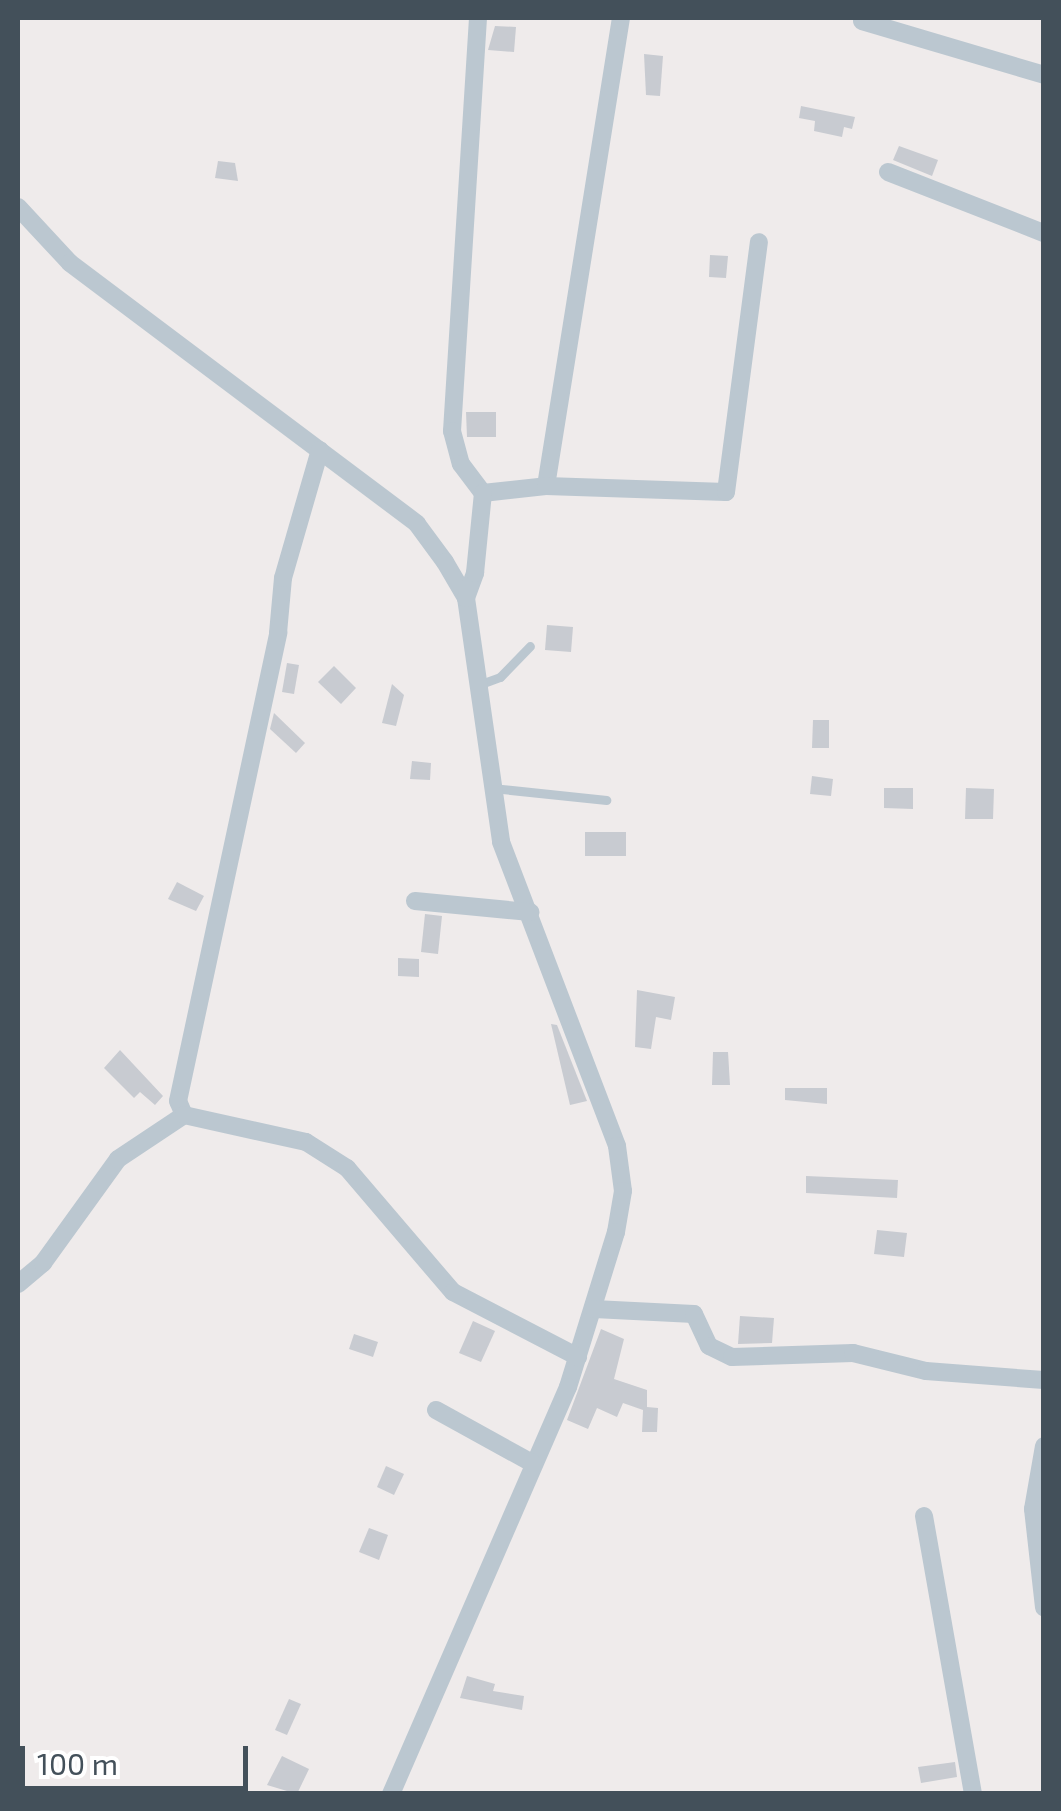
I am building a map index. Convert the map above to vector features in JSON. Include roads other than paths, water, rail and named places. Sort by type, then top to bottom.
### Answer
[{"type":"street","points":[[391,1794],[578,1358],[624,1191],[617,1146],[501,842],[475,686],[466,598],[475,573],[483,493],[461,464],[452,431],[478,18]]},
{"type":"street","points":[[546,486],[621,18]]},
{"type":"street","points":[[862,21],[1044,75]]},
{"type":"street","points":[[888,172],[1044,233]]},
{"type":"street","points":[[18,207],[70,263],[417,524],[466,598]]},
{"type":"street","points":[[483,493],[546,486],[726,492],[759,242]]},
{"type":"street","points":[[184,1115],[178,1101],[278,633],[283,578],[320,450]]},
{"type":"street","points":[[415,901],[530,912]]},
{"type":"street","points":[[18,1284],[44,1262],[118,1159],[184,1115],[306,1142],[347,1168],[453,1292],[578,1358]]},
{"type":"street","points":[[594,1309],[694,1314],[708,1346],[732,1357],[853,1353],[926,1370],[1044,1380]]},
{"type":"street","points":[[436,1410],[532,1464]]},
{"type":"street","points":[[1043,1597],[1033,1509],[1044,1446]]},
{"type":"street","points":[[924,1516],[973,1794]]},
{"type":"lane","points":[[475,686],[500,676],[530,646]]},
{"type":"lane","points":[[489,788],[606,800]]}]
